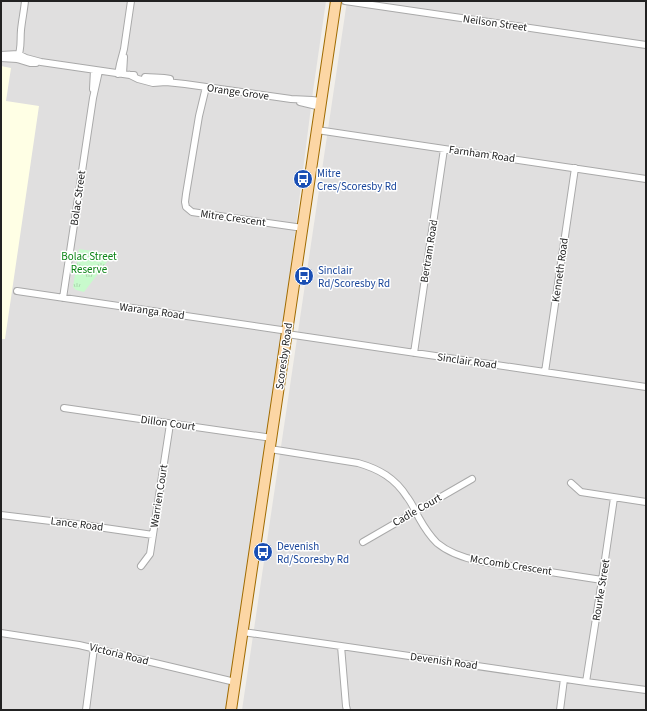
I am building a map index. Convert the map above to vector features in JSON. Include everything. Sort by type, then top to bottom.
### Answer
[{"type":"main road","name":"Scoresby Road","points":[[231,710],[336,1]]},
{"type":"street","points":[[17,56],[21,43],[25,1]]},
{"type":"street","points":[[120,74],[124,65],[124,49],[131,1]]},
{"type":"street","name":"Neilson Street","points":[[344,1],[646,45]]},
{"type":"street","name":"Orange Grove","points":[[1,55],[17,56],[30,63],[42,62],[130,75],[138,79],[154,83],[166,82],[204,86],[321,104]]},
{"type":"street","name":"Orange Grove","points":[[1,58],[17,56]]},
{"type":"street","name":"Bolac Street","points":[[63,298],[97,70]]},
{"type":"street","name":"Mitre Crescent","points":[[204,86],[185,202],[186,207],[192,212],[303,228]]},
{"type":"street","name":"Farnham Road","points":[[317,130],[646,179]]},
{"type":"street","name":"Bertram Road","points":[[414,353],[444,149]]},
{"type":"street","name":"Kenneth Road","points":[[545,372],[575,168]]},
{"type":"street","name":"Waranga Road","points":[[17,291],[288,333]]},
{"type":"street","name":"Sinclair Road","points":[[288,333],[646,387]]},
{"type":"street","name":"Dillon Court","points":[[64,408],[272,438]]},
{"type":"street","name":"Warrien Court","points":[[141,566],[150,554],[170,424]]},
{"type":"street","name":"McComb Crescent","points":[[270,449],[358,463],[372,467],[393,480],[399,486],[408,497],[428,532],[437,543],[467,559],[602,580]]},
{"type":"street","name":"Cadle Court","points":[[363,542],[472,479]]},
{"type":"street","points":[[571,483],[581,492],[646,502]]},
{"type":"street","name":"Rourke Street","points":[[586,682],[614,498]]},
{"type":"street","name":"Lance Road","points":[[1,515],[153,535]]},
{"type":"street","name":"Devenish Road","points":[[243,632],[646,690]]},
{"type":"street","name":"Victoria Road","points":[[1,633],[94,648],[235,682]]},
{"type":"street","points":[[341,646],[347,710]]},
{"type":"street","points":[[86,710],[94,648]]},
{"type":"street","points":[[560,710],[564,679]]},
{"type":"shaded area","points":[[1,1],[326,1],[281,344],[226,710],[1,710]]},
{"type":"shaded area","points":[[347,1],[646,1],[646,710],[242,710]]},
{"type":"shaded area","points":[[1,66],[11,68],[6,101],[39,106],[5,339],[1,339]]},
{"type":"green space","name":"Bolac Street Reserve","points":[[79,249],[113,254],[84,292],[76,290],[73,287]]},
{"type":"place","name":"Mitre Cres/Scoresby Rd","points":[[303,179]]},
{"type":"place","name":"Sinclair Rd/Scoresby Rd","points":[[304,276]]},
{"type":"place","name":"Devenish Rd/Scoresby Rd","points":[[263,552]]}]
